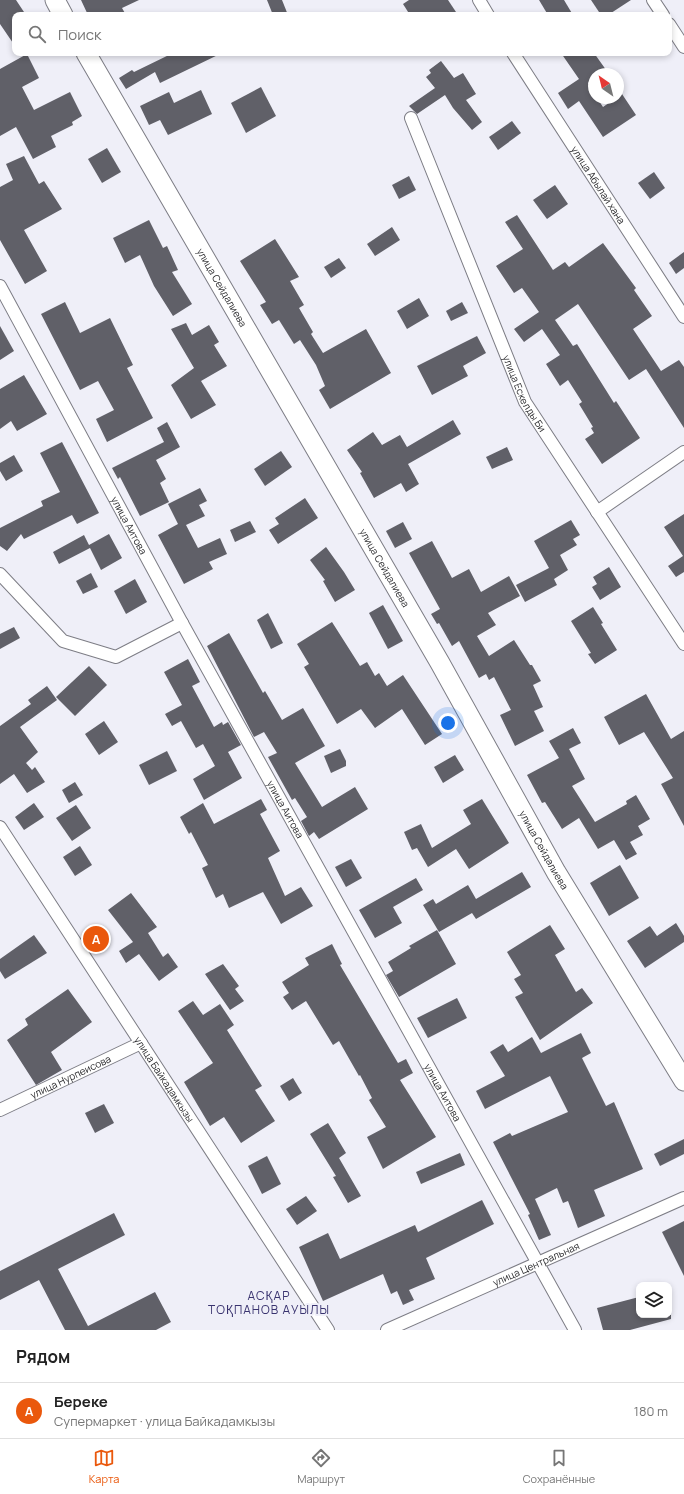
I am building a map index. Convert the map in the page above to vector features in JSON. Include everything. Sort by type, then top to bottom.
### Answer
[{"type":"main road","points":[[55,0],[61,12]]},
{"type":"main road","name":"улица Сейдалиева","points":[[88,56],[436,656],[556,872],[684,1081]]},
{"type":"street","points":[[479,0],[486,12]]},
{"type":"street","points":[[653,0],[661,12]]},
{"type":"street","points":[[672,29],[684,47]]},
{"type":"street","name":"улица Абылай хана","points":[[515,56],[684,317]]},
{"type":"street","name":"улица Ескелды Би","points":[[411,118],[525,402],[684,644]]},
{"type":"street","name":"улица Аитова","points":[[0,286],[182,623],[575,1330]]},
{"type":"street","points":[[598,512],[684,452]]},
{"type":"street","points":[[0,574],[63,641],[116,657],[182,623]]},
{"type":"street","name":"улица Байкадамкызы","points":[[0,827],[328,1330]]},
{"type":"street","name":"улица Нурпеисова","points":[[0,1110],[141,1043]]},
{"type":"street","name":"улица Центральная","points":[[387,1330],[684,1198]]},
{"type":"building","points":[[0,0],[16,0],[24,12],[12,12],[12,42],[0,24]]},
{"type":"building","points":[[81,0],[139,0],[122,8],[124,12],[87,12]]},
{"type":"building","points":[[267,0],[282,0],[287,12],[272,12]]},
{"type":"building","points":[[409,0],[448,0],[456,12],[408,12],[403,4]]},
{"type":"building","points":[[539,0],[564,0],[571,12],[546,12]]},
{"type":"building","points":[[591,0],[631,0],[613,12],[599,12]]},
{"type":"building","points":[[23,56],[28,56],[39,78],[22,87],[34,110],[70,92],[82,116],[72,122],[73,125],[51,136],[56,147],[33,159],[16,127],[0,136],[0,69]]},
{"type":"building","points":[[167,56],[216,56],[160,83],[155,72],[126,89],[119,78],[132,70],[134,72]]},
{"type":"building","points":[[563,56],[596,56],[605,68],[588,68],[588,104],[601,104],[603,107],[607,104],[624,104],[624,97],[636,115],[603,137],[579,101],[568,109],[558,93],[579,79]]},
{"type":"building","points":[[441,61],[454,78],[463,73],[476,94],[466,100],[482,122],[472,130],[453,108],[445,95],[417,114],[409,106],[435,88],[426,77],[431,73],[429,70]]},
{"type":"building","points":[[261,87],[276,116],[246,133],[231,103]]},
{"type":"building","points":[[201,90],[212,114],[168,135],[160,120],[149,125],[140,106],[169,92],[174,103]]},
{"type":"building","points":[[512,121],[521,133],[498,150],[489,137]]},
{"type":"building","points":[[107,148],[121,172],[102,183],[88,159]]},
{"type":"building","points":[[24,156],[39,184],[44,181],[62,209],[24,230],[47,271],[25,284],[0,240],[0,187],[13,180],[6,164]]},
{"type":"building","points":[[654,172],[665,188],[650,199],[638,183]]},
{"type":"building","points":[[409,176],[416,190],[399,199],[392,185]]},
{"type":"building","points":[[555,185],[568,204],[547,219],[533,200]]},
{"type":"building","points":[[517,215],[553,270],[565,262],[569,267],[603,243],[636,288],[634,290],[652,316],[633,329],[661,371],[679,360],[684,367],[684,428],[646,369],[629,380],[578,304],[555,320],[573,346],[577,344],[614,403],[616,401],[640,438],[602,464],[585,439],[594,433],[591,428],[593,427],[579,404],[582,402],[568,380],[560,386],[546,364],[560,355],[542,329],[524,342],[514,329],[539,312],[522,288],[514,293],[496,266],[523,249],[505,222]]},
{"type":"building","points":[[149,220],[163,248],[167,246],[178,270],[172,272],[192,304],[173,316],[154,286],[140,255],[125,263],[113,238]]},
{"type":"building","points":[[392,227],[400,240],[375,256],[367,244]]},
{"type":"building","points":[[275,239],[299,277],[290,281],[304,305],[299,308],[313,332],[311,334],[323,353],[366,329],[391,373],[330,409],[319,390],[325,386],[316,365],[300,340],[294,344],[279,320],[272,324],[260,305],[266,302],[240,261]]},
{"type":"building","points":[[684,252],[684,268],[676,274],[669,263]]},
{"type":"building","points":[[339,258],[346,268],[331,278],[324,267]]},
{"type":"building","points":[[419,298],[429,316],[407,329],[397,311]]},
{"type":"building","points":[[65,302],[80,333],[110,318],[133,365],[127,368],[153,418],[107,442],[96,419],[114,410],[98,381],[80,390],[41,314]]},
{"type":"building","points":[[462,302],[468,313],[451,321],[446,311]]},
{"type":"building","points":[[186,323],[192,335],[209,325],[219,342],[214,345],[227,366],[201,381],[216,405],[191,419],[171,385],[194,368],[171,329]]},
{"type":"building","points":[[0,326],[14,351],[0,360]]},
{"type":"building","points":[[477,336],[486,353],[463,366],[468,376],[432,395],[417,366]]},
{"type":"building","points":[[24,375],[47,414],[17,431],[11,421],[0,429],[0,389]]},
{"type":"building","points":[[453,420],[461,434],[408,464],[419,484],[406,492],[401,483],[374,498],[360,473],[362,472],[347,450],[373,432],[382,445],[400,435],[407,447]]},
{"type":"building","points":[[167,422],[180,447],[156,460],[166,479],[160,483],[169,502],[140,516],[120,477],[118,479],[112,468],[164,442],[157,428]]},
{"type":"building","points":[[62,442],[99,513],[77,524],[72,515],[24,539],[21,534],[7,551],[0,546],[0,528],[43,506],[41,501],[60,492],[40,453]]},
{"type":"building","points":[[507,447],[513,460],[492,469],[486,457]]},
{"type":"building","points":[[281,451],[292,467],[265,486],[254,469]]},
{"type":"building","points":[[14,455],[23,471],[6,481],[0,471],[0,463]]},
{"type":"building","points":[[200,488],[207,501],[199,505],[205,516],[186,525],[198,548],[220,538],[227,554],[209,562],[213,569],[184,584],[158,535],[178,524],[168,504]]},
{"type":"building","points":[[305,498],[318,518],[278,544],[269,530],[279,524],[275,518]]},
{"type":"building","points":[[684,514],[684,572],[676,577],[668,566],[683,556],[664,527]]},
{"type":"building","points":[[571,520],[580,535],[573,539],[577,545],[560,555],[568,570],[554,579],[557,585],[525,602],[516,585],[549,568],[534,541]]},
{"type":"building","points":[[250,521],[256,532],[235,542],[230,530]]},
{"type":"building","points":[[403,522],[412,539],[395,548],[386,531]]},
{"type":"building","points":[[109,534],[122,558],[101,570],[90,548],[59,564],[53,552],[84,535],[89,545]]},
{"type":"building","points":[[432,541],[452,578],[469,569],[481,592],[509,576],[520,596],[488,613],[496,625],[477,636],[489,656],[514,640],[530,665],[532,665],[541,681],[533,685],[543,707],[534,711],[544,731],[515,746],[500,715],[511,710],[494,677],[489,680],[486,674],[479,678],[459,641],[452,646],[439,623],[437,624],[431,614],[440,609],[409,553]]},
{"type":"building","points":[[326,547],[355,590],[335,602],[323,581],[325,580],[310,560]]},
{"type":"building","points":[[609,567],[621,587],[600,600],[592,587],[597,584],[593,577]]},
{"type":"building","points":[[91,573],[98,587],[83,594],[76,581]]},
{"type":"building","points":[[135,579],[147,602],[126,614],[114,591]]},
{"type":"building","points":[[383,605],[403,641],[388,649],[369,613]]},
{"type":"building","points":[[593,607],[603,623],[601,624],[617,650],[595,664],[588,654],[591,653],[571,621]]},
{"type":"building","points":[[268,613],[283,643],[271,649],[257,620]]},
{"type":"building","points":[[332,622],[360,666],[367,662],[375,676],[379,673],[387,686],[403,675],[442,734],[425,745],[402,709],[375,728],[361,709],[337,724],[304,667],[309,664],[297,644]]},
{"type":"building","points":[[14,627],[20,638],[0,649],[0,634]]},
{"type":"building","points":[[229,633],[263,693],[265,691],[282,720],[303,708],[325,746],[295,763],[322,807],[355,787],[368,809],[319,839],[314,832],[309,836],[301,821],[307,817],[295,798],[292,800],[268,757],[277,753],[264,732],[254,737],[207,646]]},
{"type":"building","points":[[188,659],[200,682],[192,686],[214,727],[222,722],[223,725],[228,722],[241,745],[228,752],[242,778],[204,800],[193,779],[215,766],[203,744],[196,748],[181,721],[172,726],[165,714],[182,705],[164,672]]},
{"type":"building","points":[[89,666],[107,685],[75,716],[56,697]]},
{"type":"building","points":[[47,686],[57,700],[20,727],[38,752],[26,763],[32,770],[35,767],[45,782],[27,793],[14,774],[0,784],[0,726],[31,704],[28,700]]},
{"type":"building","points":[[646,694],[671,739],[684,731],[684,826],[661,784],[673,778],[644,732],[619,745],[604,717]]},
{"type":"building","points":[[104,721],[118,742],[99,755],[85,734]]},
{"type":"building","points":[[573,728],[581,743],[569,749],[585,779],[572,786],[595,822],[627,804],[626,801],[636,795],[650,819],[638,826],[643,835],[630,842],[637,854],[626,860],[614,840],[598,849],[579,818],[562,829],[545,802],[542,803],[527,775],[559,758],[549,741]]},
{"type":"building","points":[[340,749],[346,761],[346,766],[331,773],[324,756]]},
{"type":"building","points":[[167,751],[177,771],[149,785],[139,765]]},
{"type":"building","points":[[455,755],[464,770],[443,783],[434,767]]},
{"type":"building","points":[[75,782],[83,795],[69,803],[62,790]]},
{"type":"building","points":[[261,799],[267,810],[260,814],[280,851],[268,858],[285,896],[301,887],[313,906],[281,924],[263,892],[229,908],[223,894],[216,898],[202,868],[208,865],[191,832],[189,834],[180,817],[203,803],[214,824]]},
{"type":"building","points":[[482,799],[509,843],[469,869],[456,849],[428,867],[417,848],[412,850],[404,832],[421,824],[432,848],[471,824],[463,810]]},
{"type":"building","points":[[34,803],[44,817],[24,830],[15,817]]},
{"type":"building","points":[[76,805],[91,828],[72,841],[56,818]]},
{"type":"building","points":[[80,846],[92,865],[75,876],[63,857]]},
{"type":"building","points":[[351,859],[362,878],[346,887],[335,867]]},
{"type":"building","points":[[620,865],[639,898],[609,916],[590,883]]},
{"type":"building","points":[[522,872],[531,887],[476,919],[472,913],[439,932],[423,905],[433,899],[436,904],[468,885],[476,899]]},
{"type":"building","points":[[416,878],[423,890],[393,907],[402,923],[375,938],[359,910]]},
{"type":"building","points":[[131,893],[157,927],[148,933],[163,957],[168,953],[178,967],[159,981],[139,954],[126,963],[119,951],[133,942],[108,910]]},
{"type":"building","points":[[676,923],[684,936],[684,942],[645,968],[627,941],[650,926],[657,936]]},
{"type":"building","points":[[550,925],[565,949],[555,955],[576,992],[582,988],[593,1003],[540,1040],[515,997],[523,993],[514,979],[521,975],[507,952]]},
{"type":"building","points":[[437,930],[456,964],[399,997],[386,975],[393,971],[388,962],[411,948],[409,946]]},
{"type":"building","points":[[34,935],[47,953],[5,979],[0,971],[0,959]]},
{"type":"building","points":[[332,944],[342,964],[340,965],[398,1063],[406,1059],[413,1073],[400,1080],[436,1137],[383,1169],[367,1137],[386,1127],[369,1100],[372,1098],[360,1075],[359,1076],[339,1041],[333,1045],[306,1001],[292,1010],[283,997],[289,993],[282,982],[309,965],[305,958]]},
{"type":"building","points":[[223,964],[239,986],[235,989],[244,1001],[230,1010],[205,974]]},
{"type":"building","points":[[68,989],[92,1022],[51,1052],[62,1070],[36,1085],[7,1040],[28,1025],[25,1019]]},
{"type":"building","points":[[457,998],[467,1018],[428,1038],[417,1018]]},
{"type":"building","points":[[193,1001],[203,1015],[220,1004],[234,1025],[227,1030],[262,1086],[255,1090],[275,1121],[241,1143],[224,1117],[210,1126],[184,1082],[213,1063],[178,1011]]},
{"type":"building","points":[[581,1033],[591,1053],[582,1058],[606,1106],[614,1102],[643,1169],[594,1190],[605,1216],[578,1228],[568,1201],[563,1203],[557,1188],[535,1199],[551,1235],[539,1240],[528,1215],[530,1214],[493,1142],[510,1133],[512,1136],[568,1112],[550,1076],[485,1109],[476,1091],[505,1076],[490,1052],[503,1044],[508,1052],[532,1037],[541,1053]]},
{"type":"building","points":[[293,1078],[302,1093],[289,1101],[280,1086]]},
{"type":"building","points":[[104,1104],[114,1123],[95,1133],[85,1113]]},
{"type":"building","points":[[328,1123],[346,1153],[339,1158],[361,1196],[348,1203],[333,1177],[336,1176],[310,1134]]},
{"type":"building","points":[[684,1139],[684,1154],[660,1166],[654,1154]]},
{"type":"building","points":[[460,1153],[465,1165],[421,1184],[416,1172]]},
{"type":"building","points":[[267,1156],[281,1184],[262,1194],[248,1166]]},
{"type":"building","points":[[306,1196],[317,1211],[297,1225],[286,1209]]},
{"type":"building","points":[[482,1200],[494,1224],[426,1258],[435,1279],[409,1290],[414,1300],[403,1305],[397,1291],[391,1294],[383,1274],[323,1301],[299,1247],[328,1233],[340,1259],[415,1225],[418,1232]]},
{"type":"building","points":[[114,1213],[125,1235],[58,1269],[88,1326],[155,1292],[171,1322],[156,1330],[65,1330],[39,1280],[0,1300],[0,1271]]},
{"type":"building","points":[[684,1221],[684,1276],[662,1232]]},
{"type":"building","points":[[636,1298],[636,1318],[671,1319],[630,1330],[603,1330],[597,1308]]},
{"type":"place","name":"Береке","points":[[96,939]]},
{"type":"district","name":"АСҚАР ТОҚПАНОВ АУЫЛЫ","points":[[269,1302]]}]
